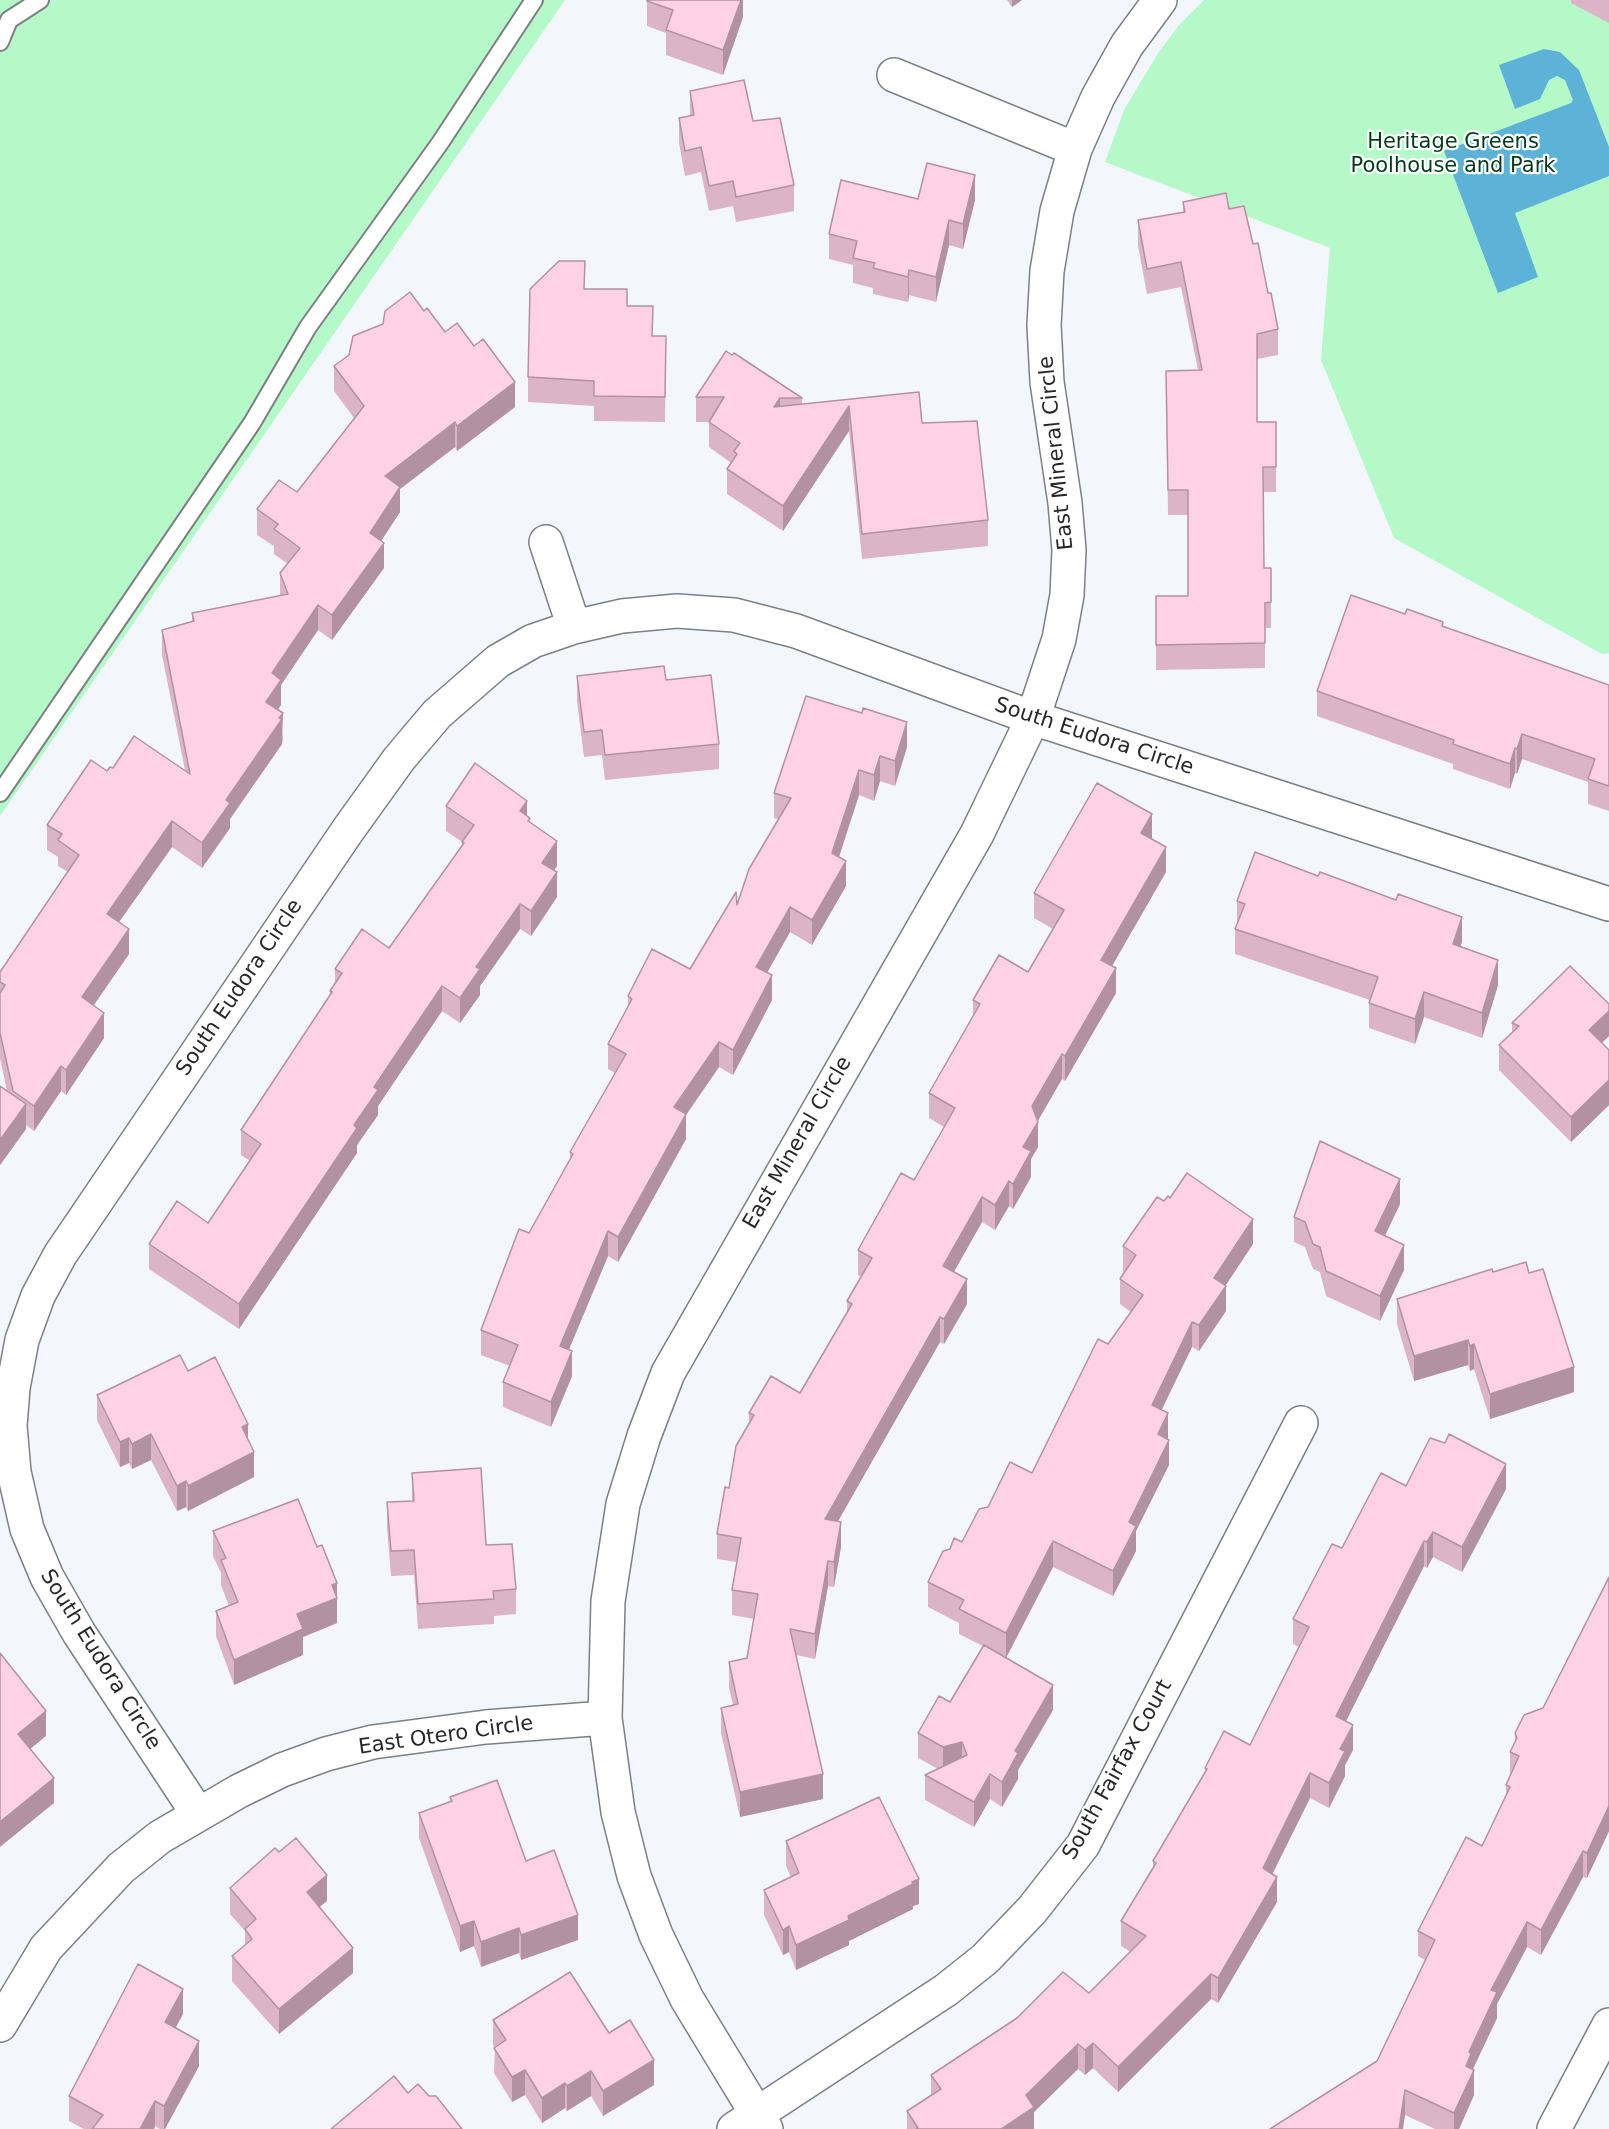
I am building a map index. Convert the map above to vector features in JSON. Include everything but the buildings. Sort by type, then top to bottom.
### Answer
[{"type":"street","name":"East Mineral Circle","points":[[752,2124],[656,1935],[637,1886],[618,1812],[605,1718],[608,1601],[623,1504],[644,1436],[668,1373],[976,834],[1033,718],[1059,639],[1066,595],[1069,550],[1065,503],[1047,382],[1044,325],[1047,271],[1057,211],[1074,149],[1098,96],[1127,45],[1160,0]]},
{"type":"street","points":[[894,75],[1074,149]]},
{"type":"street","points":[[546,542],[574,627]]},
{"type":"street","name":"South Eudora Circle","points":[[198,1814],[79,1633],[46,1577],[27,1529],[5,1426],[22,1340],[38,1296],[60,1256],[348,830],[399,759],[437,714],[498,661],[533,641],[574,627],[622,616],[677,611],[734,615],[796,631],[1033,718],[1609,904]]},
{"type":"street","name":"South Fairfax Court","points":[[752,2124],[946,1990],[985,1959],[1032,1910],[1083,1845],[1301,1423]]},
{"type":"street","name":"East Otero Circle","points":[[0,2025],[46,1948],[81,1908],[137,1856],[160,1837],[198,1814],[282,1770],[326,1754],[373,1742],[486,1727],[605,1718]]},
{"type":"street","points":[[1554,2129],[1607,2036]]},
{"type":"lane","points":[[0,42],[9,20],[40,0]]},
{"type":"lane","points":[[0,793],[252,423],[308,327],[433,153],[534,0]]},
{"type":"green space","points":[[0,0],[565,0],[0,816]]},
{"type":"green space","name":"Heritage Greens Poolhouse and Park","points":[[1204,0],[1609,0],[1609,653],[1602,654],[1394,538],[1321,360],[1330,248],[1105,162],[1124,110],[1158,53],[1180,24]]},
{"type":"water","points":[[1544,49],[1560,52],[1579,70],[1609,147],[1609,176],[1515,213],[1538,277],[1498,293],[1444,151],[1571,103],[1573,100],[1565,80],[1557,76],[1549,80],[1540,99],[1515,109],[1499,65]]}]
